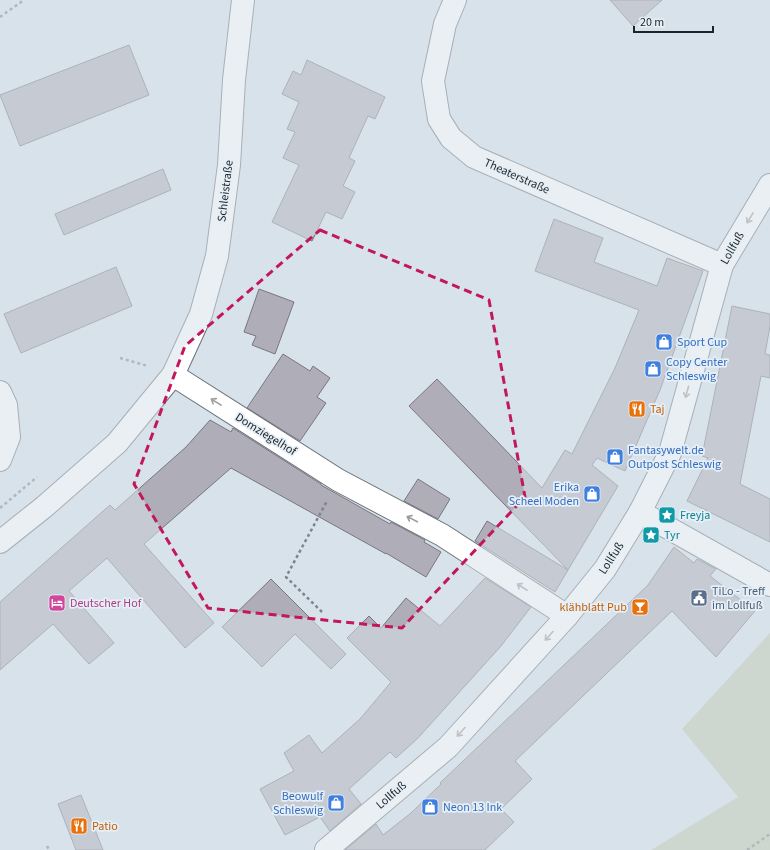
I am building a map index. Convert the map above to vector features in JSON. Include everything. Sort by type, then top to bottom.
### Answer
[{"type":"street","name":"Schleistraße","points":[[173,375],[201,314],[217,256],[229,165],[234,80],[243,0]]},
{"type":"street","name":"Theaterstraße","points":[[455,0],[445,24],[433,81],[439,119],[451,138],[474,157],[722,265]]},
{"type":"street","name":"Lollfuß","points":[[326,850],[448,747],[567,616],[605,569],[640,512],[670,453],[722,265],[770,185]]},
{"type":"street","name":"Domziegelhof","points":[[173,375],[338,480],[442,535],[567,616]]},
{"type":"street","points":[[0,542],[44,507],[117,442],[173,375]]},
{"type":"street","points":[[0,392],[6,405],[9,437],[0,460]]},
{"type":"street","points":[[640,512],[770,585]]},
{"type":"path","points":[[0,17],[24,0]]},
{"type":"path","points":[[146,373],[151,367]]},
{"type":"path","points":[[0,508],[43,473]]},
{"type":"path","points":[[322,612],[286,577],[338,480]]},
{"type":"path","points":[[747,850],[770,834]]},
{"type":"path","points":[[47,846],[49,850]]},
{"type":"highlighted area","points":[[320,230],[489,300],[525,497],[402,628],[208,608],[134,484],[185,346]]},
{"type":"green space","points":[[770,633],[770,850],[651,850],[738,797],[682,729]]},
{"type":"building","points":[[610,0],[662,0],[633,26]]},
{"type":"building","points":[[129,45],[149,95],[20,146],[0,95]]},
{"type":"building","points":[[307,60],[385,97],[375,119],[368,116],[349,158],[355,161],[343,186],[355,192],[342,219],[326,212],[312,241],[272,222],[299,165],[283,158],[295,132],[287,129],[299,102],[282,94],[293,71],[301,75]]},
{"type":"building","points":[[163,169],[171,190],[64,235],[55,214]]},
{"type":"building","points":[[554,219],[603,238],[594,262],[657,286],[667,258],[703,271],[660,390],[625,471],[597,458],[592,465],[618,486],[568,570],[409,406],[437,379],[542,488],[565,450],[572,454],[615,368],[639,310],[535,271]]},
{"type":"building","points":[[116,267],[132,306],[21,353],[4,314]]},
{"type":"building","points":[[259,289],[294,302],[275,354],[252,345],[256,336],[244,332]]},
{"type":"building","points":[[732,306],[770,314],[770,326],[765,354],[770,355],[770,378],[761,376],[740,484],[770,499],[770,542],[687,501],[708,458],[702,456]]},
{"type":"building","points":[[283,354],[310,371],[313,366],[330,378],[317,397],[326,403],[300,441],[247,408]]},
{"type":"building","points":[[210,420],[231,432],[233,428],[321,485],[390,524],[391,522],[425,540],[424,542],[441,552],[426,577],[386,553],[231,468],[144,544],[214,623],[185,648],[107,558],[69,591],[114,643],[89,664],[53,624],[0,670],[0,602],[110,505],[115,510],[186,447]]},
{"type":"building","points":[[418,479],[450,499],[438,519],[404,501]]},
{"type":"building","points":[[487,521],[568,570],[555,592],[475,541]]},
{"type":"building","points":[[674,547],[694,563],[697,559],[716,569],[710,576],[755,611],[716,657],[672,611],[515,761],[532,779],[501,809],[514,822],[485,850],[345,850],[376,824],[383,835],[411,813],[441,784],[440,783],[648,585]]},
{"type":"building","points":[[485,578],[531,607],[501,646],[418,738],[396,758],[390,752],[349,789],[361,804],[330,831],[320,817],[285,835],[260,789],[294,771],[284,753],[309,735],[322,753],[360,719],[391,682],[347,638],[369,616],[381,628],[406,598],[440,626]]},
{"type":"building","points":[[271,579],[346,654],[331,669],[295,634],[262,667],[222,627]]},
{"type":"building","points":[[81,795],[103,850],[76,850],[58,804]]},
{"type":"place","name":"Sport Cup","points":[[664,342]]},
{"type":"place","name":"Copy Center Schleswig","points":[[653,369]]},
{"type":"place","name":"Taj","points":[[637,409]]},
{"type":"place","name":"Fantasywelt.de Outpost Schleswig","points":[[615,457]]},
{"type":"place","name":"Erika Scheel Moden","points":[[592,494]]},
{"type":"place","name":"Freyja","points":[[667,515]]},
{"type":"place","name":"Tyr","points":[[651,535]]},
{"type":"place","name":"TiLo - Treff im Lollfuß","points":[[699,598]]},
{"type":"place","name":"Deutscher Hof","points":[[57,603]]},
{"type":"place","name":"klähblatt Pub","points":[[640,607]]},
{"type":"place","name":"Beowulf Schleswig","points":[[336,803]]},
{"type":"place","name":"Neon 13 Ink","points":[[430,807]]},
{"type":"place","name":"Patio","points":[[79,826]]}]
